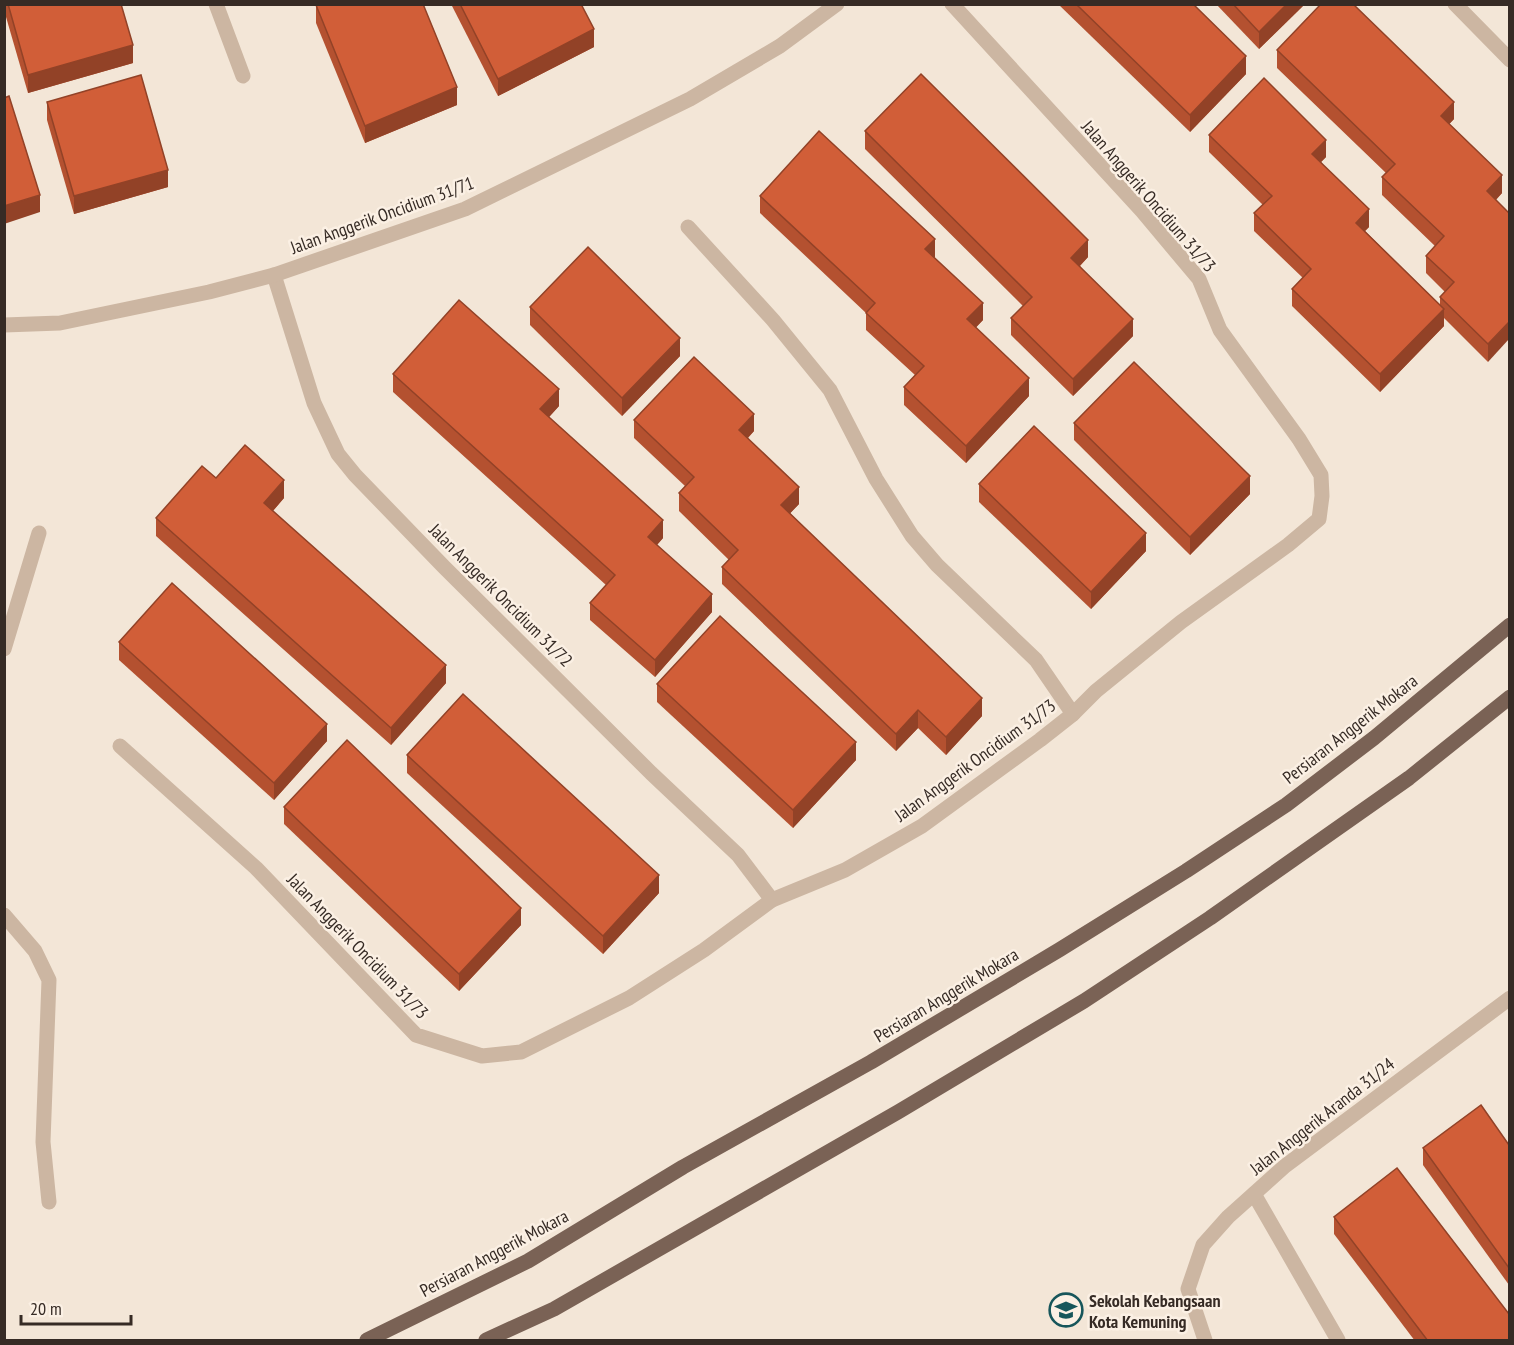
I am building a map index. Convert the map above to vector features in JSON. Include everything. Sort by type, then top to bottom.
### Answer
[{"type":"main road","name":"Persiaran Anggerik Mokara","points":[[367,1341],[528,1261],[683,1167],[872,1062],[1166,883],[1287,805],[1374,738],[1509,625]]},
{"type":"main road","points":[[486,1341],[554,1308],[898,1112],[1084,1001],[1209,918],[1409,778],[1509,697]]},
{"type":"street","points":[[216,4],[243,76]]},
{"type":"street","name":"Jalan Anggerik Oncidium 31/71","points":[[4,325],[60,322],[209,292],[274,275],[465,209],[690,99],[780,46],[837,4]]},
{"type":"street","name":"Jalan Anggerik Oncidium 31/73","points":[[120,746],[256,868],[416,1035],[482,1056],[521,1052],[629,998],[704,950],[772,900],[845,870],[922,826],[1040,740],[1156,643],[1288,545],[1319,519],[1322,496],[1321,475],[1299,439],[1220,330],[1199,279],[1142,211],[952,4]]},
{"type":"street","points":[[1455,4],[1509,60]]},
{"type":"street","points":[[688,227],[773,320],[830,390],[876,479],[912,536],[937,564],[1036,660],[1073,714]]},
{"type":"street","name":"Jalan Anggerik Oncidium 31/72","points":[[274,275],[314,403],[338,454],[355,476],[651,773],[738,855],[772,900]]},
{"type":"street","points":[[4,649],[39,532]]},
{"type":"street","points":[[4,915],[35,951],[49,980],[43,1142],[49,1202]]},
{"type":"street","name":"Jalan Anggerik Aranda 31/24","points":[[1205,1341],[1188,1289],[1203,1245],[1228,1217],[1286,1166],[1508,1002]]},
{"type":"street","points":[[1254,1194],[1338,1341]]},
{"type":"building","points":[[8,4],[121,4],[133,45],[28,75]]},
{"type":"building","points":[[317,4],[423,4],[457,87],[365,126]]},
{"type":"building","points":[[460,4],[581,4],[594,29],[498,79]]},
{"type":"building","points":[[1076,4],[1193,4],[1246,56],[1190,115]]},
{"type":"building","points":[[1233,4],[1287,4],[1259,32]]},
{"type":"building","points":[[1321,4],[1353,4],[1454,102],[1441,116],[1502,175],[1487,191],[1509,213],[1509,322],[1488,344],[1440,297],[1454,282],[1426,256],[1444,236],[1382,177],[1395,164],[1277,50]]},
{"type":"building","points":[[921,74],[1088,240],[1071,258],[1133,319],[1073,379],[1011,318],[1032,297],[865,131]]},
{"type":"building","points":[[141,75],[168,170],[74,196],[47,102]]},
{"type":"building","points":[[1264,78],[1326,140],[1312,154],[1369,209],[1356,223],[1444,309],[1380,374],[1292,289],[1311,269],[1254,213],[1272,196],[1209,135]]},
{"type":"building","points":[[9,96],[40,195],[4,206],[4,98]]},
{"type":"building","points":[[819,131],[935,239],[925,249],[983,303],[967,319],[1029,378],[966,446],[904,387],[924,366],[866,313],[875,303],[760,196]]},
{"type":"building","points":[[588,247],[680,338],[622,398],[530,307]]},
{"type":"building","points":[[459,300],[559,389],[540,409],[663,520],[648,537],[712,594],[655,660],[590,603],[615,575],[393,374]]},
{"type":"building","points":[[694,357],[754,414],[739,430],[799,487],[781,505],[982,698],[946,737],[918,710],[896,734],[722,567],[738,550],[679,493],[694,477],[634,420]]},
{"type":"building","points":[[1134,362],[1250,476],[1190,537],[1074,423]]},
{"type":"building","points":[[1034,426],[1146,533],[1091,592],[979,484]]},
{"type":"building","points":[[245,445],[284,480],[264,503],[446,665],[391,728],[156,518],[202,466],[216,478]]},
{"type":"building","points":[[172,583],[327,724],[274,783],[119,642]]},
{"type":"building","points":[[720,616],[856,742],[793,810],[657,684]]},
{"type":"building","points":[[463,694],[659,875],[603,936],[407,755]]},
{"type":"building","points":[[347,740],[521,908],[459,974],[284,807]]},
{"type":"building","points":[[1481,1105],[1509,1145],[1509,1268],[1423,1148]]},
{"type":"building","points":[[1397,1168],[1509,1314],[1509,1341],[1428,1341],[1334,1217]]},
{"type":"place","name":"Sekolah Kebangsaan Kota Kemuning","points":[[1066,1310]]}]
